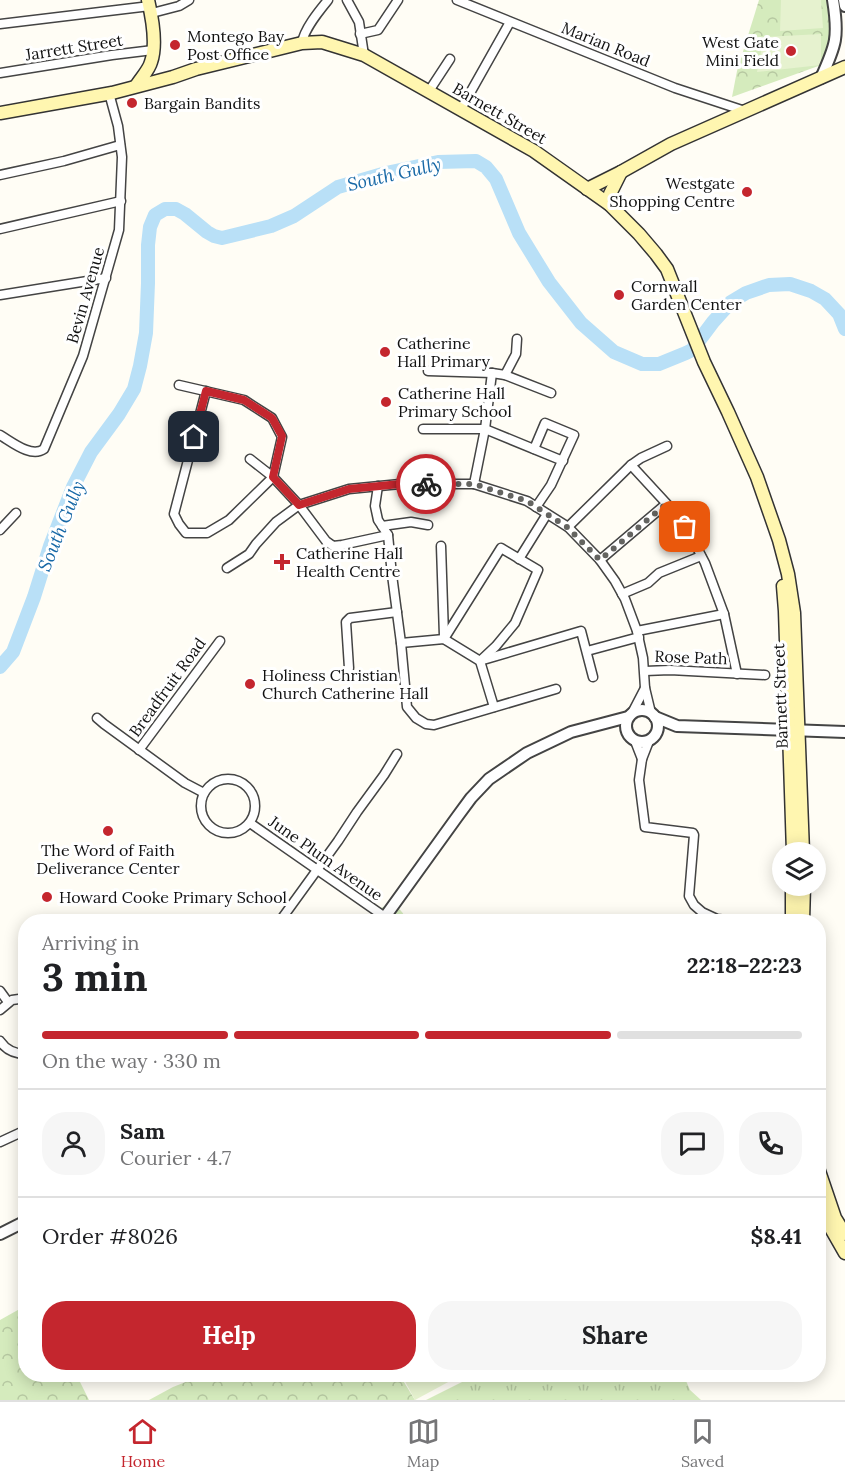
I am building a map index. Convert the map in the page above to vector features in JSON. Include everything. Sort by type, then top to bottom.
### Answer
[{"type":"main road","points":[[136,86],[152,56],[150,6]]},
{"type":"main road","name":"Barnett Street","points":[[0,113],[109,93],[302,43],[322,42],[364,55],[461,109],[534,151],[609,204],[639,234],[667,269],[704,362],[757,477],[779,540],[788,574],[794,613],[792,842]]},
{"type":"main road","points":[[152,56],[173,77]]},
{"type":"main road","points":[[586,189],[671,144],[845,67]]},
{"type":"main road","points":[[609,204],[610,194],[621,172]]},
{"type":"main road","name":"Barnett Street","points":[[793,730],[802,842]]},
{"type":"main road","points":[[792,896],[792,914]]},
{"type":"main road","points":[[803,914],[804,896]]},
{"type":"main road","points":[[826,1192],[835,1218],[845,1234]]},
{"type":"main road","points":[[826,1218],[845,1253]]},
{"type":"street","points":[[0,24],[150,6],[179,6],[189,0]]},
{"type":"street","points":[[302,43],[316,15],[328,0]]},
{"type":"street","points":[[348,0],[359,22],[364,55]]},
{"type":"street","points":[[360,34],[378,30],[398,0]]},
{"type":"street","name":"Marian Road","points":[[457,0],[469,2],[510,22],[675,88],[745,111]]},
{"type":"street","points":[[820,78],[834,49],[837,5],[844,0]]},
{"type":"street","points":[[461,109],[510,22]]},
{"type":"street","name":"Jarrett Street","points":[[0,73],[112,55],[152,56]]},
{"type":"street","points":[[429,91],[450,59]]},
{"type":"street","name":"Bevin Avenue","points":[[0,435],[28,451],[38,453],[44,449],[84,356],[119,230],[122,157],[109,93]]},
{"type":"street","points":[[0,175],[64,161],[120,145]]},
{"type":"street","points":[[0,229],[121,201]]},
{"type":"street","points":[[0,295],[106,278]]},
{"type":"street","points":[[505,375],[516,354],[517,339]]},
{"type":"street","points":[[428,371],[505,375],[551,393]]},
{"type":"street","points":[[474,484],[485,429],[492,374]]},
{"type":"street","points":[[179,385],[206,391],[244,400],[272,418],[282,436],[273,477],[230,519],[207,533],[186,533],[174,514],[206,391]]},
{"type":"street","points":[[534,449],[547,423],[574,435],[551,485],[536,507]]},
{"type":"street","points":[[423,429],[485,429],[563,461]]},
{"type":"street","points":[[567,527],[631,465],[667,446]]},
{"type":"street","points":[[249,459],[273,477],[299,505],[326,541],[333,546],[388,535]]},
{"type":"street","points":[[631,465],[678,516],[705,563],[724,614],[737,674]]},
{"type":"street","points":[[227,568],[249,554],[276,522],[299,505],[349,489],[400,484],[474,484],[527,501],[567,527],[600,560],[615,581],[638,634],[645,671],[645,688],[658,726],[642,759],[639,780],[645,827],[693,833],[689,896],[694,905],[706,914]]},
{"type":"street","points":[[378,486],[375,506],[378,520],[388,535],[406,707],[416,718],[426,724],[434,725],[556,689]]},
{"type":"street","points":[[600,560],[666,504]]},
{"type":"street","points":[[0,530],[16,513]]},
{"type":"street","points":[[519,559],[547,514]]},
{"type":"street","points":[[382,526],[411,522],[428,525]]},
{"type":"street","points":[[441,546],[444,639]]},
{"type":"street","points":[[444,639],[501,548],[538,570],[515,623],[480,661]]},
{"type":"street","points":[[622,594],[648,583],[659,573],[701,556]]},
{"type":"street","points":[[349,668],[346,622],[350,618],[397,612]]},
{"type":"street","points":[[586,651],[638,634],[724,614]]},
{"type":"street","points":[[480,661],[581,632],[593,677]]},
{"type":"street","points":[[401,643],[444,639],[480,661],[494,707]]},
{"type":"street","name":"Breadfruit Road","points":[[140,750],[220,641]]},
{"type":"street","name":"Rose Path","points":[[645,671],[670,670],[765,675]]},
{"type":"street","points":[[642,759],[625,726],[645,688]]},
{"type":"street","points":[[387,914],[471,798],[489,780],[527,753],[571,732],[642,710],[677,726],[845,732]]},
{"type":"street","points":[[97,718],[185,783],[204,793]]},
{"type":"street","points":[[606,723],[642,743],[677,726]]},
{"type":"street","points":[[285,914],[384,775],[396,754]]},
{"type":"street","points":[[233,779],[244,783],[252,793],[256,805],[253,818],[244,829],[236,833],[227,834],[211,828],[201,812],[204,793],[212,785],[222,780],[233,779]]},
{"type":"street","name":"June Plum Avenue","points":[[250,823],[376,914]]},
{"type":"street","points":[[0,991],[8,1002]]},
{"type":"street","points":[[0,1010],[8,1002],[18,999]]},
{"type":"street","points":[[0,1041],[9,1050],[18,1054]]},
{"type":"street","points":[[0,1142],[18,1134]]},
{"type":"street","points":[[0,1234],[18,1225]]},
{"type":"green space","points":[[759,0],[827,0],[832,48],[824,64],[732,97],[737,71]]},
{"type":"green space","points":[[781,0],[821,0],[823,28],[780,31]]},
{"type":"green space","name":"West Gate Mini Field","points":[[821,34],[821,65],[757,72],[764,37]]},
{"type":"green space","points":[[389,905],[396,907],[403,914],[375,914]]},
{"type":"green space","points":[[18,1310],[18,1382],[80,1382],[89,1400],[0,1400],[0,1320]]},
{"type":"green space","points":[[186,1382],[404,1382],[415,1400],[149,1400]]},
{"type":"green space","points":[[405,1382],[448,1382],[415,1400]]},
{"type":"green space","points":[[462,1382],[686,1382],[690,1390],[701,1400],[426,1400]]},
{"type":"waterway","name":"South Gully","points":[[0,667],[13,652],[73,487],[91,452],[134,389],[146,333],[150,227],[155,215],[165,209],[176,209],[207,232],[222,238],[271,226],[294,216],[338,187],[386,173],[438,162],[476,161],[486,167],[496,179],[519,233],[549,282],[581,323],[614,352],[642,364],[659,364],[686,353],[692,350],[731,302],[746,293],[769,285],[790,284],[811,291],[825,299],[839,314],[845,329]]},
{"type":"way so far","points":[[426,484],[474,484],[527,501],[567,527],[600,560],[666,504],[685,527]]},
{"type":"place","name":"Montego Bay Post Office","points":[[175,45]]},
{"type":"place","name":"West Gate Mini Field","points":[[791,51]]},
{"type":"place","name":"Bargain Bandits","points":[[132,103]]},
{"type":"place","name":"Westgate Shopping Centre","points":[[747,192]]},
{"type":"place","name":"Cornwall Garden Center","points":[[619,295]]},
{"type":"place","name":"Catherine Hall Primary","points":[[385,352]]},
{"type":"place","name":"Catherine Hall Primary School","points":[[386,402]]},
{"type":"place","name":"Catherine Hall Health Centre","points":[[282,562]]},
{"type":"place","name":"Holiness Christian Church Catherine Hall","points":[[250,684]]},
{"type":"place","name":"The Word of Faith Deliverance Center","points":[[108,831]]},
{"type":"place","name":"Howard Cooke Primary School","points":[[47,897]]},
{"type":"route","points":[[194,437],[206,391],[244,400],[272,418],[282,436],[273,477],[299,505],[349,489],[426,484]]}]
